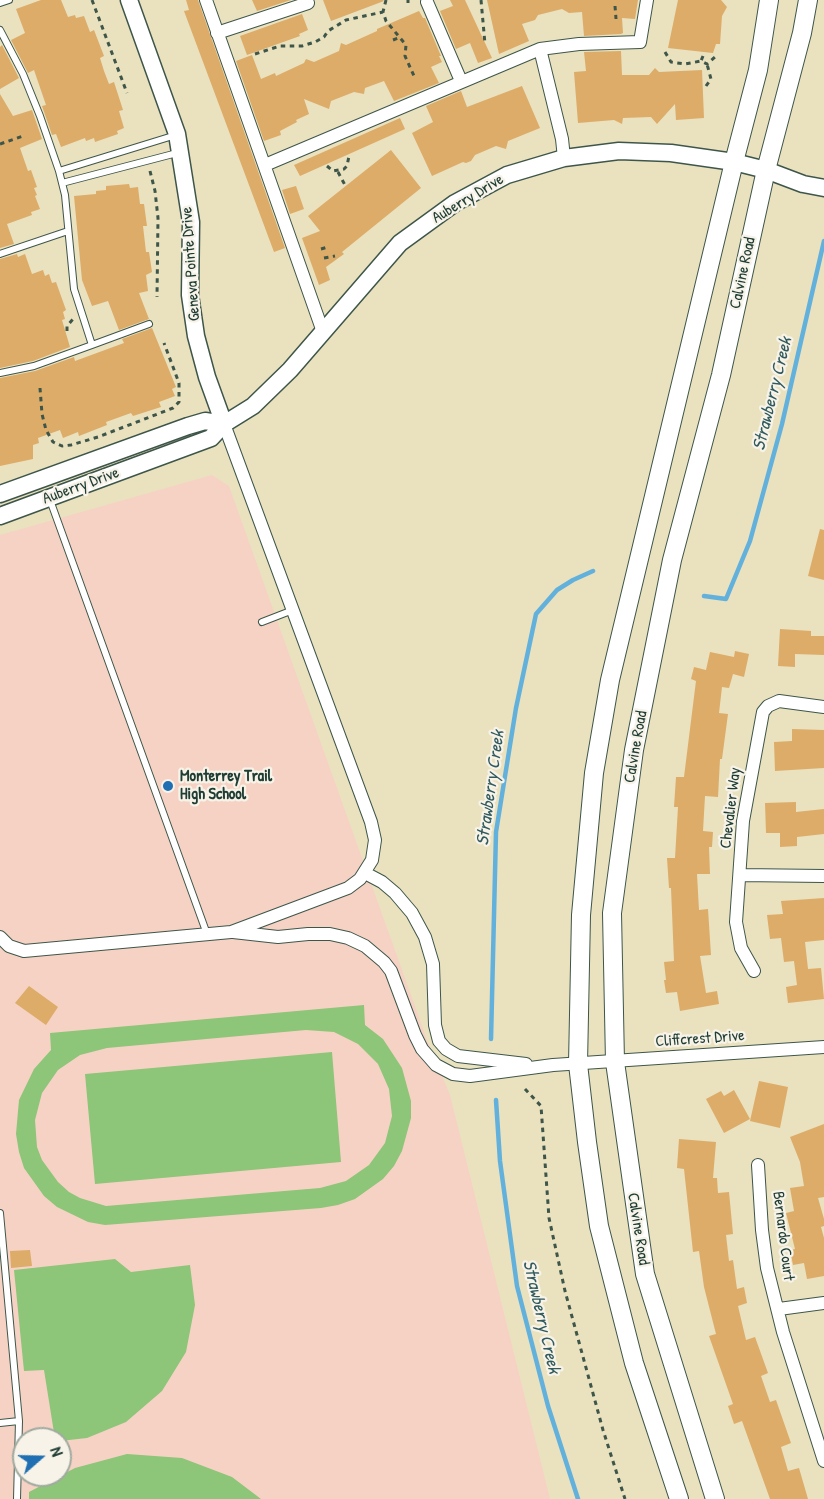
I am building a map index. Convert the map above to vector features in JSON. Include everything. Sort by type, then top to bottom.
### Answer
[{"type":"main road","name":"Calvine Road","points":[[679,1499],[634,1363],[600,1226],[586,1142],[578,1064],[581,915],[594,773],[620,635],[758,70],[769,0]]},
{"type":"main road","name":"Calvine Road","points":[[715,1499],[645,1274],[615,1062],[612,913],[634,750],[672,560],[721,375],[766,170],[802,33],[808,0]]},
{"type":"street","name":"Geneva Pointe Drive","points":[[129,0],[177,135],[190,222],[190,295],[196,336],[207,377],[224,424]]},
{"type":"street","points":[[206,0],[323,332]]},
{"type":"street","points":[[265,165],[540,49],[579,44],[640,42],[646,0]]},
{"type":"street","points":[[427,2],[461,81]]},
{"type":"street","points":[[217,33],[308,3]]},
{"type":"street","points":[[540,49],[562,139],[564,158]]},
{"type":"street","name":"Auberry Drive","points":[[0,516],[211,438],[224,424],[253,406],[290,370],[400,243],[446,210],[507,176],[564,158],[619,151],[671,153],[734,162],[766,170],[803,184],[824,188]]},
{"type":"street","name":"Auberry Drive","points":[[0,494],[205,421],[224,424]]},
{"type":"street","points":[[224,424],[374,831],[375,850],[365,873],[356,884],[338,893],[231,932]]},
{"type":"street","name":"Chevalier Way","points":[[754,971],[737,936],[736,922],[743,821],[763,712],[768,705],[779,701],[824,706]]},
{"type":"street","points":[[365,873],[382,882],[395,893],[419,925],[433,964],[436,1034],[446,1049],[459,1056],[548,1066]]},
{"type":"street","points":[[740,875],[824,876]]},
{"type":"street","points":[[0,937],[9,946],[24,951],[231,932],[278,937],[330,934],[348,938],[365,946],[380,957],[391,971],[415,1035],[431,1060],[441,1069],[453,1074],[470,1076],[548,1066]]},
{"type":"street","name":"Cliffcrest Drive","points":[[548,1066],[824,1047]]},
{"type":"street","name":"Bernardo Court","points":[[758,1165],[767,1268],[783,1332],[824,1461]]},
{"type":"street","points":[[779,1310],[824,1303]]},
{"type":"lane","points":[[0,3],[9,0]]},
{"type":"lane","points":[[0,30],[23,74],[40,116],[62,183],[74,290],[92,345]]},
{"type":"lane","points":[[58,171],[177,135]]},
{"type":"lane","points":[[62,183],[180,153]]},
{"type":"lane","points":[[0,254],[68,231]]},
{"type":"lane","points":[[0,372],[34,366],[149,324]]},
{"type":"lane","points":[[49,498],[207,934]]},
{"type":"lane","points":[[262,622],[293,610]]},
{"type":"lane","points":[[0,1213],[19,1421],[17,1499]]},
{"type":"lane","points":[[0,1423],[19,1421]]},
{"type":"path","points":[[92,0],[127,93]]},
{"type":"path","points":[[386,0],[383,12],[391,28],[406,45],[405,56],[414,76]]},
{"type":"path","points":[[481,0],[485,44]]},
{"type":"path","points":[[615,6],[616,19]]},
{"type":"path","points":[[255,54],[280,46],[315,42],[346,20],[383,12]]},
{"type":"path","points":[[393,40],[400,36]]},
{"type":"path","points":[[665,52],[671,62],[685,64],[701,61],[707,64],[711,78],[706,86]]},
{"type":"path","points":[[401,58],[405,56]]},
{"type":"path","points":[[701,61],[703,56]]},
{"type":"path","points":[[707,64],[716,57]]},
{"type":"path","points":[[0,144],[23,136]]},
{"type":"path","points":[[327,166],[333,171],[338,171],[348,166],[349,156]]},
{"type":"path","points":[[150,170],[158,219],[157,297]]},
{"type":"path","points":[[338,171],[346,187]]},
{"type":"path","points":[[321,249],[328,247]]},
{"type":"path","points":[[324,258],[335,256]]},
{"type":"path","points":[[67,331],[67,326],[74,318]]},
{"type":"path","points":[[40,388],[43,420],[53,442],[62,446],[71,445],[98,437],[172,408],[179,402],[179,383],[164,343]]},
{"type":"path","points":[[525,1089],[541,1106],[549,1218],[565,1291],[603,1430],[625,1499]]},
{"type":"shaded area","name":"Monterrey Trail High School","points":[[212,475],[229,486],[426,1037],[450,1095],[550,1499],[0,1499],[0,535]]},
{"type":"green space","points":[[364,1005],[365,1025],[383,1039],[402,1068],[411,1101],[411,1118],[402,1151],[394,1166],[383,1179],[355,1199],[338,1205],[105,1225],[88,1222],[57,1207],[44,1196],[24,1168],[19,1152],[16,1134],[19,1100],[34,1069],[51,1050],[50,1033]],"holes":[[[306,1030],[334,1032],[358,1044],[378,1064],[389,1089],[392,1116],[385,1143],[369,1165],[346,1181],[320,1188],[106,1206],[69,1192],[58,1182],[42,1160],[37,1147],[35,1120],[42,1093],[58,1070],[80,1055],[107,1048]]]},
{"type":"green space","points":[[332,1052],[341,1162],[95,1184],[85,1074]]},
{"type":"green space","points":[[115,1259],[131,1272],[190,1265],[195,1305],[186,1352],[162,1391],[126,1422],[87,1438],[72,1440],[72,1427],[53,1427],[44,1370],[24,1371],[14,1270]]},
{"type":"green space","points":[[127,1454],[182,1458],[232,1477],[261,1499],[29,1499],[29,1492],[39,1487],[72,1487],[72,1470]]},
{"type":"building","points":[[41,0],[61,0],[68,17],[84,16],[90,32],[94,30],[104,56],[100,58],[104,71],[109,84],[114,82],[123,110],[119,111],[124,128],[117,131],[118,134],[95,142],[94,138],[86,141],[85,138],[61,147],[56,134],[52,135],[42,106],[46,105],[34,70],[28,73],[11,40],[25,33],[16,9]]},
{"type":"building","points":[[186,0],[198,0],[285,248],[274,252],[184,11],[189,10]]},
{"type":"building","points":[[252,0],[291,0],[257,11]]},
{"type":"building","points":[[323,0],[383,0],[384,1],[331,21]]},
{"type":"building","points":[[450,0],[465,0],[492,58],[478,63],[470,43],[456,49],[440,11],[453,6]]},
{"type":"building","points":[[487,0],[638,0],[635,19],[622,18],[623,33],[621,34],[584,36],[582,12],[569,13],[562,9],[538,15],[535,20],[522,24],[529,41],[499,54]]},
{"type":"building","points":[[678,0],[721,0],[727,7],[722,16],[720,44],[716,44],[713,53],[668,48]]},
{"type":"building","points":[[419,11],[425,18],[441,56],[439,56],[442,62],[431,67],[439,83],[394,101],[384,81],[365,88],[364,94],[354,92],[331,101],[329,109],[304,99],[309,114],[280,131],[281,135],[264,141],[236,61],[252,55],[261,79],[275,73],[276,76],[304,63],[306,59],[314,62],[339,51],[341,43],[346,45]]},
{"type":"building","points":[[302,14],[308,30],[299,34],[300,36],[247,55],[240,36]]},
{"type":"building","points":[[2,45],[19,78],[0,89],[0,47]]},
{"type":"building","points":[[621,51],[622,75],[649,75],[655,68],[659,72],[702,70],[704,118],[676,120],[675,104],[657,124],[651,117],[623,118],[622,124],[614,120],[578,123],[574,72],[586,71],[584,52]]},
{"type":"building","points":[[522,86],[540,128],[508,141],[506,149],[496,146],[475,155],[471,161],[463,162],[432,176],[412,133],[433,122],[426,106],[461,91],[467,107]]},
{"type":"building","points":[[0,94],[13,116],[32,110],[42,139],[20,148],[28,171],[31,170],[37,187],[34,188],[37,195],[35,196],[40,209],[31,212],[32,215],[7,224],[14,244],[0,248]]},
{"type":"building","points":[[400,118],[405,129],[300,176],[294,165]]},
{"type":"building","points":[[391,150],[421,188],[326,267],[330,280],[319,285],[302,238],[320,231],[308,216]]},
{"type":"building","points":[[129,184],[130,188],[138,187],[140,204],[144,204],[147,226],[143,226],[146,252],[149,252],[152,272],[146,275],[148,291],[139,293],[149,319],[119,330],[108,301],[92,306],[82,280],[74,196],[96,194],[96,191],[106,190],[106,186]]},
{"type":"building","points":[[296,186],[304,209],[290,214],[282,190]]},
{"type":"building","points":[[17,254],[18,257],[25,254],[32,274],[43,270],[45,276],[49,274],[52,283],[56,282],[66,310],[63,312],[65,319],[62,320],[70,347],[33,361],[0,368],[0,259]]},
{"type":"building","points":[[152,328],[176,387],[172,389],[175,396],[159,402],[161,407],[133,416],[131,413],[106,422],[107,425],[79,436],[78,432],[63,438],[60,430],[38,438],[39,443],[33,445],[33,459],[0,466],[0,378],[35,371],[74,357],[75,361],[124,343],[122,339]]},
{"type":"building","points":[[820,529],[824,530],[824,580],[808,576]]},
{"type":"building","points":[[780,629],[811,631],[811,636],[824,636],[824,655],[795,654],[795,667],[778,666]]},
{"type":"building","points":[[735,651],[749,654],[744,677],[733,674],[729,688],[722,687],[719,713],[728,714],[722,759],[720,759],[718,797],[705,796],[703,831],[713,832],[712,847],[709,847],[710,874],[697,874],[699,910],[708,909],[711,955],[700,956],[706,993],[717,991],[719,1004],[680,1011],[677,992],[666,993],[664,980],[666,980],[664,962],[674,961],[671,888],[669,888],[667,858],[675,858],[678,807],[674,807],[676,777],[684,777],[696,681],[691,679],[694,667],[706,670],[710,652],[734,657]]},
{"type":"building","points":[[792,729],[824,730],[824,768],[775,771],[774,742],[792,741]]},
{"type":"building","points":[[796,802],[796,812],[824,809],[824,834],[797,837],[797,846],[780,847],[780,833],[766,833],[765,803]]},
{"type":"building","points":[[824,898],[824,940],[805,942],[808,969],[821,968],[824,999],[788,1003],[786,987],[797,985],[794,961],[784,962],[781,938],[770,939],[767,915],[783,914],[781,901]]},
{"type":"building","points":[[29,986],[58,1007],[46,1025],[15,1003]]},
{"type":"building","points":[[759,1081],[788,1087],[780,1128],[750,1121]]},
{"type":"building","points":[[734,1090],[750,1119],[724,1133],[706,1099],[721,1091],[724,1096]]},
{"type":"building","points":[[824,1124],[824,1197],[818,1198],[824,1219],[824,1226],[821,1227],[824,1238],[824,1276],[807,1279],[804,1263],[793,1265],[790,1250],[795,1249],[786,1213],[794,1211],[790,1188],[804,1186],[800,1162],[790,1137]]},
{"type":"building","points":[[679,1139],[716,1142],[713,1178],[717,1178],[718,1193],[729,1192],[733,1234],[726,1235],[729,1261],[733,1260],[737,1289],[744,1287],[747,1303],[738,1306],[746,1340],[755,1337],[768,1373],[761,1376],[770,1402],[776,1400],[791,1443],[781,1447],[788,1471],[799,1468],[808,1499],[770,1499],[742,1421],[734,1424],[728,1406],[733,1404],[709,1336],[716,1334],[704,1287],[699,1251],[693,1252],[684,1169],[677,1168]]},
{"type":"building","points":[[30,1250],[32,1266],[11,1268],[10,1251]]},
{"type":"waterway","name":"Strawberry Creek","points":[[704,596],[726,599],[750,541],[782,424],[824,241]]},
{"type":"waterway","name":"Strawberry Creek","points":[[491,1039],[496,832],[516,708],[536,614],[557,590],[593,571]]},
{"type":"waterway","name":"Strawberry Creek","points":[[496,1100],[500,1161],[517,1286],[548,1406],[578,1499]]},
{"type":"place","name":"Monterrey Trail High School","points":[[168,786]]}]
